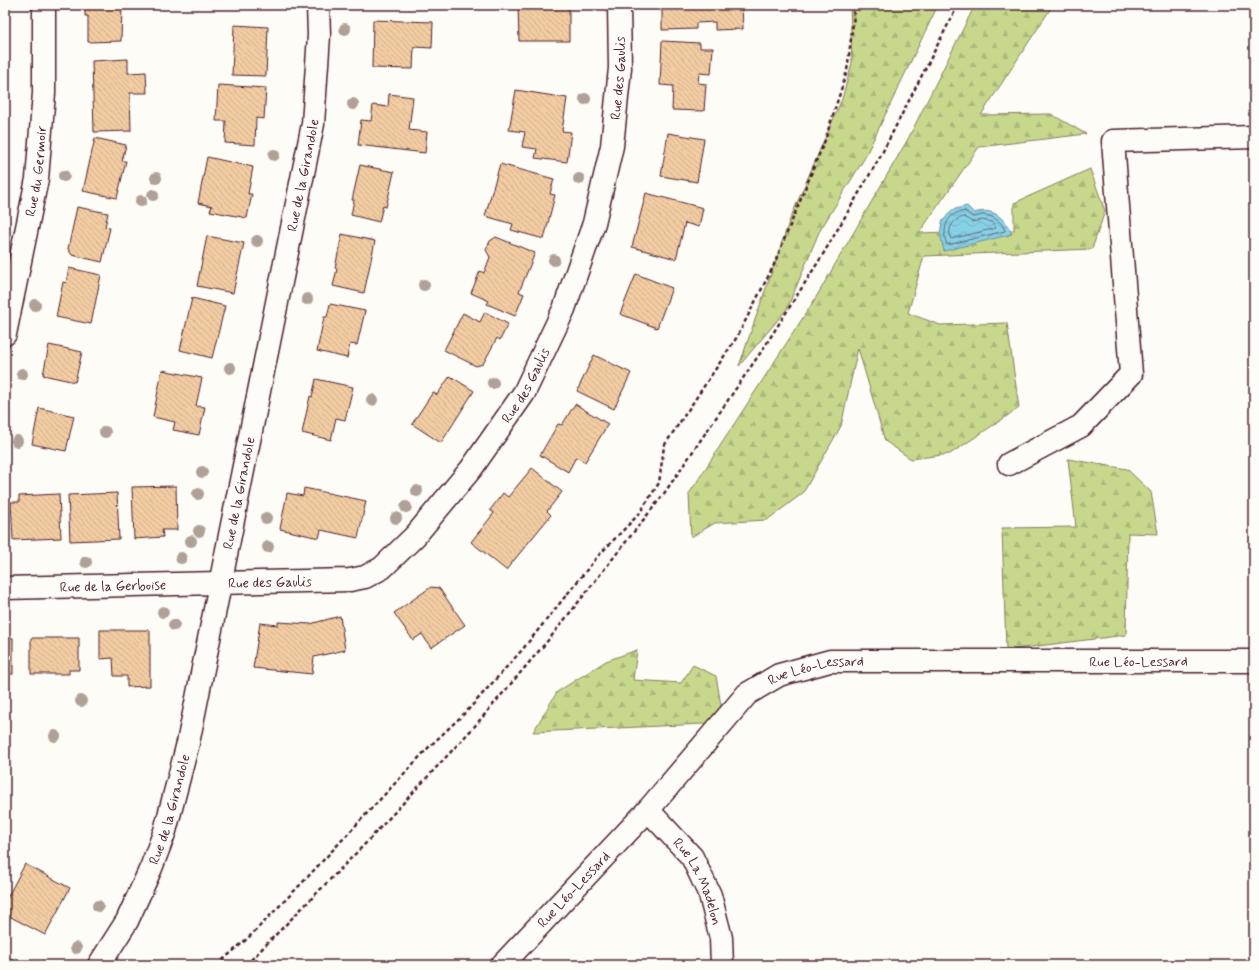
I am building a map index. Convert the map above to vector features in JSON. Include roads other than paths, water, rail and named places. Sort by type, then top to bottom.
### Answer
[{"type":"street","name":"Rue du Germoir","points":[[5,334],[37,179],[44,93],[44,5]]},
{"type":"street","name":"Rue de la Girandole","points":[[99,965],[127,921],[151,868],[165,831],[188,743],[312,124],[319,35],[318,5]]},
{"type":"street","name":"Rue des Gaulis","points":[[220,583],[350,580],[365,578],[382,568],[415,536],[471,469],[524,393],[564,309],[594,223],[612,146],[620,68],[619,5]]},
{"type":"street","points":[[1009,464],[1081,426],[1131,374],[1113,141],[1254,137]]},
{"type":"street","name":"Rue de la Gerboise","points":[[5,588],[220,583]]},
{"type":"street","name":"Rue Léo-Lessard","points":[[502,965],[648,810],[747,694],[779,675],[830,661],[1254,661]]},
{"type":"street","name":"Rue La Madelon","points":[[648,810],[692,857],[710,895],[721,938],[722,965]]},
{"type":"water","points":[[967,206],[974,213],[987,211],[997,215],[1009,228],[1012,234],[944,251],[940,234],[942,222],[952,210]]}]
